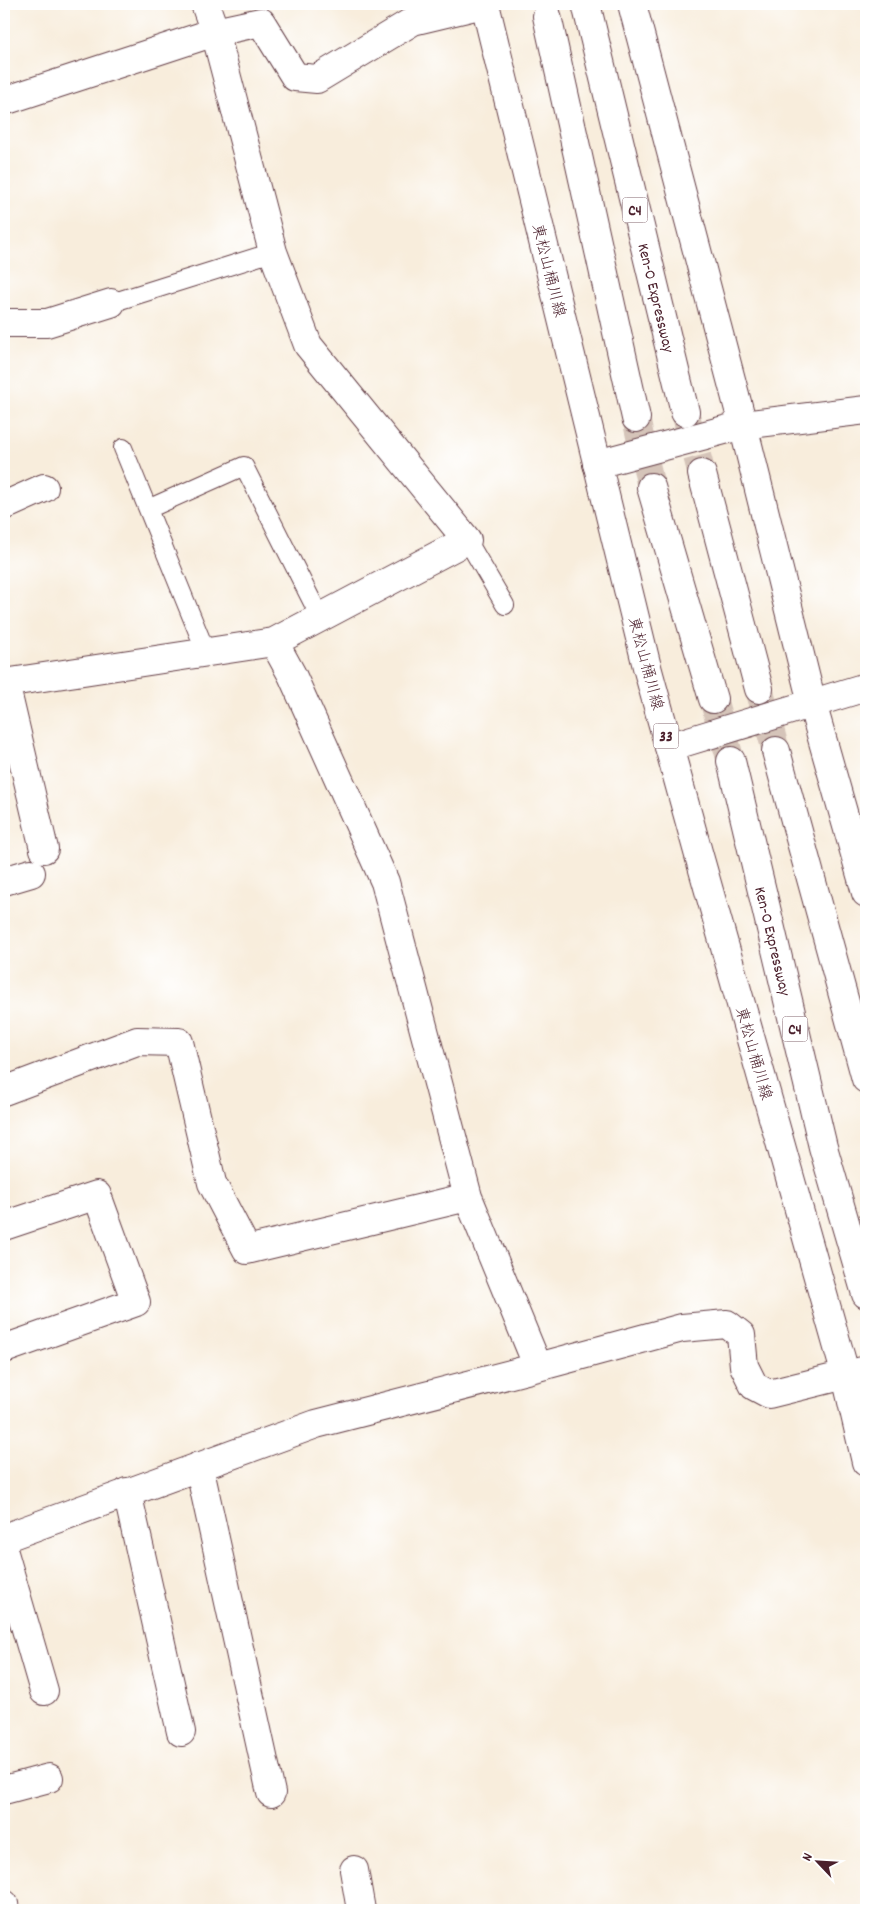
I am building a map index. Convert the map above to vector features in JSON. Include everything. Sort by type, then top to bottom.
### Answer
[{"type":"main road","points":[[44,849],[4,683],[274,642],[467,540],[308,345],[273,252],[215,32],[205,4]]},
{"type":"main road","points":[[4,101],[215,32],[261,22],[295,77],[317,79],[413,20],[484,4]]},
{"type":"main road","name":"東松山桶川線","points":[[484,4],[669,747],[856,1373],[866,1462]]},
{"type":"main road","points":[[632,4],[743,425],[812,703],[866,893]]},
{"type":"main road","name":"Ken-O Expressway","points":[[587,8],[685,412]]},
{"type":"main road","points":[[547,16],[636,418]]},
{"type":"main road","points":[[4,323],[47,323],[111,303]]},
{"type":"main road","points":[[597,464],[743,425],[866,410]]},
{"type":"main road","points":[[702,474],[759,689]]},
{"type":"main road","points":[[651,487],[714,699]]},
{"type":"main road","points":[[4,506],[44,488]]},
{"type":"main road","points":[[274,642],[292,675],[385,882],[468,1197],[538,1367]]},
{"type":"main road","points":[[669,747],[866,687]]},
{"type":"main road","points":[[776,751],[866,1080]]},
{"type":"main road","name":"Ken-O Expressway","points":[[731,761],[823,1147],[866,1294]]},
{"type":"main road","points":[[4,881],[30,873]]},
{"type":"main road","points":[[4,1091],[137,1041],[179,1042],[212,1183],[247,1250],[468,1197]]},
{"type":"main road","points":[[4,1226],[97,1196],[136,1302],[4,1349]]},
{"type":"main road","points":[[4,1538],[316,1424],[682,1328],[727,1324],[741,1335],[744,1366],[754,1386],[769,1394],[856,1373]]},
{"type":"main road","points":[[199,1466],[271,1793]]},
{"type":"main road","points":[[127,1492],[181,1732]]},
{"type":"main road","points":[[4,1553],[44,1690]]},
{"type":"main road","points":[[4,1790],[49,1778]]},
{"type":"main road","points":[[354,1870],[361,1910]]},
{"type":"main road","points":[[4,1904],[5,1910]]},
{"type":"lane","points":[[111,303],[273,252]]},
{"type":"lane","points":[[123,448],[206,652]]},
{"type":"lane","points":[[148,509],[244,466],[320,617]]},
{"type":"lane","points":[[467,540],[505,605]]},
{"type":"tunnel","points":[[686,416],[702,474]]},
{"type":"tunnel","points":[[636,418],[651,487]]},
{"type":"tunnel","points":[[759,689],[776,751]]},
{"type":"tunnel","points":[[713,699],[731,761]]}]
